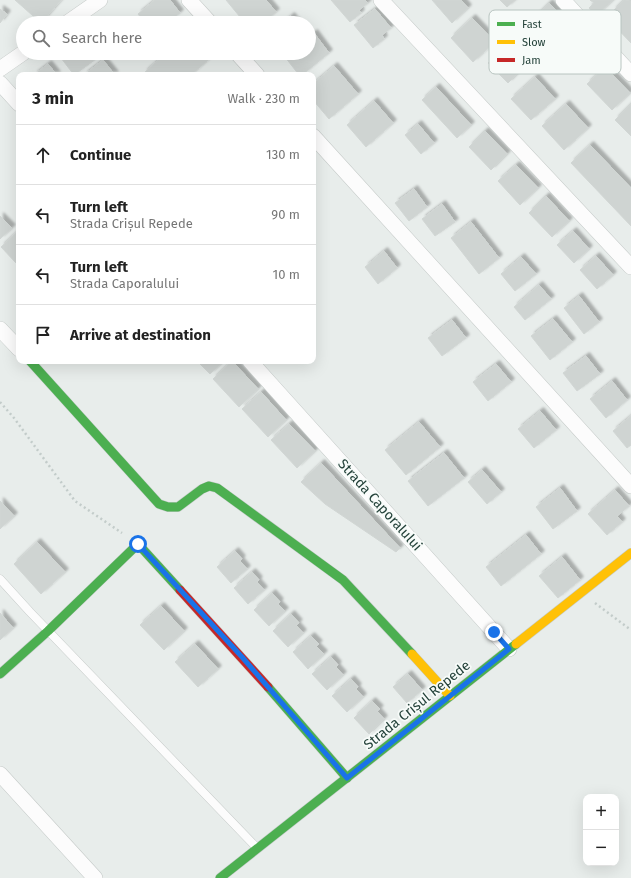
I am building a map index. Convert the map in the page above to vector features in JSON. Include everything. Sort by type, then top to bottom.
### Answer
[{"type":"street","points":[[77,16],[100,0]]},
{"type":"street","points":[[189,0],[204,16]]},
{"type":"street","points":[[381,0],[631,267]]},
{"type":"street","points":[[563,0],[572,10]]},
{"type":"street","points":[[0,69],[16,58]]},
{"type":"street","points":[[243,60],[254,72]]},
{"type":"street","points":[[621,63],[631,74]]},
{"type":"street","points":[[0,83],[16,101]]},
{"type":"street","points":[[316,139],[631,486]]},
{"type":"street","points":[[0,329],[16,346]]},
{"type":"street","points":[[33,364],[159,504],[168,507],[178,507],[208,486],[217,488],[321,563],[342,580],[362,599],[450,696]]},
{"type":"street","name":"Strada Caporalului","points":[[253,364],[509,649]]},
{"type":"street","points":[[0,674],[138,544],[242,657],[347,778]]},
{"type":"street","name":"Strada Crișul Repede","points":[[220,878],[631,553]]},
{"type":"street","points":[[0,774],[94,878]]},
{"type":"lane","points":[[0,579],[258,848]]},
{"type":"path","points":[[0,402],[14,418],[75,501],[138,544]]},
{"type":"path","points":[[580,592],[631,630]]},
{"type":"building","points":[[15,0],[61,0],[47,16],[33,16]]},
{"type":"building","points":[[155,0],[170,0],[180,13],[176,16],[140,16],[138,14]]},
{"type":"building","points":[[226,0],[266,0],[276,12],[271,16],[239,16]]},
{"type":"building","points":[[331,0],[365,0],[368,3],[359,10],[361,13],[350,22]]},
{"type":"building","points":[[432,0],[461,0],[468,8],[452,23]]},
{"type":"building","points":[[500,0],[515,0],[507,7]]},
{"type":"building","points":[[590,0],[613,0],[602,10],[591,10],[589,8],[594,3]]},
{"type":"building","points":[[624,0],[631,1],[631,43],[621,33],[621,10],[614,10]]},
{"type":"building","points":[[549,3],[556,10],[542,10]]},
{"type":"building","points":[[0,9],[7,14],[0,23]]},
{"type":"building","points":[[375,9],[391,28],[382,35],[384,39],[373,48],[354,25]]},
{"type":"building","points":[[472,18],[489,36],[489,47],[473,62],[451,38]]},
{"type":"building","points":[[316,36],[329,53],[306,72],[297,72],[287,60],[316,60]]},
{"type":"building","points":[[63,60],[95,60],[78,72],[72,72]]},
{"type":"building","points":[[103,60],[113,72],[88,72]]},
{"type":"building","points":[[158,60],[208,60],[194,72],[145,72]]},
{"type":"building","points":[[48,64],[55,72],[38,72]]},
{"type":"building","points":[[334,66],[358,94],[329,119],[316,104],[316,81]]},
{"type":"building","points":[[499,74],[517,74],[508,83]]},
{"type":"building","points":[[598,74],[612,74],[630,93],[612,110],[587,84]]},
{"type":"building","points":[[535,77],[555,99],[531,120],[511,99]]},
{"type":"building","points":[[436,87],[471,125],[457,138],[422,100]]},
{"type":"building","points":[[374,101],[393,123],[366,147],[347,125]]},
{"type":"building","points":[[566,104],[588,128],[564,150],[542,126]]},
{"type":"building","points":[[631,104],[631,136],[615,120]]},
{"type":"building","points":[[418,124],[434,143],[421,154],[405,135]]},
{"type":"building","points":[[485,131],[507,154],[491,170],[469,147]]},
{"type":"building","points":[[590,145],[631,188],[631,226],[571,163]]},
{"type":"building","points":[[516,165],[538,188],[520,205],[498,181]]},
{"type":"building","points":[[414,189],[427,207],[409,221],[395,203]]},
{"type":"building","points":[[546,196],[569,221],[552,237],[529,213]]},
{"type":"building","points":[[442,204],[455,222],[435,236],[422,219]]},
{"type":"building","points":[[0,216],[12,228],[0,239]]},
{"type":"building","points":[[471,222],[499,258],[479,274],[451,238]]},
{"type":"building","points":[[573,231],[589,249],[574,263],[557,245]]},
{"type":"building","points":[[16,233],[16,263],[1,247]]},
{"type":"building","points":[[384,251],[397,268],[378,284],[365,267]]},
{"type":"building","points":[[596,256],[613,275],[597,289],[580,270]]},
{"type":"building","points":[[521,257],[536,274],[515,291],[501,274]]},
{"type":"building","points":[[539,285],[551,299],[525,320],[514,307]]},
{"type":"building","points":[[579,296],[599,322],[584,334],[564,308]]},
{"type":"building","points":[[553,319],[572,342],[550,360],[531,336]]},
{"type":"building","points":[[452,320],[466,338],[442,356],[428,338]]},
{"type":"building","points":[[586,356],[600,374],[577,391],[563,373]]},
{"type":"building","points":[[200,364],[221,364],[210,374]]},
{"type":"building","points":[[229,364],[235,364],[258,389],[239,407],[213,379]]},
{"type":"building","points":[[496,364],[511,382],[488,401],[473,382]]},
{"type":"building","points":[[612,381],[627,400],[606,418],[590,399]]},
{"type":"building","points":[[261,392],[286,420],[268,437],[242,409]]},
{"type":"building","points":[[540,411],[556,430],[534,448],[518,429]]},
{"type":"building","points":[[631,416],[631,445],[627,448],[613,431]]},
{"type":"building","points":[[419,422],[440,447],[406,475],[385,450]]},
{"type":"building","points":[[289,424],[315,451],[297,468],[271,440]]},
{"type":"building","points":[[444,453],[464,478],[428,506],[408,481]]},
{"type":"building","points":[[321,463],[400,548],[396,552],[325,504],[301,482]]},
{"type":"building","points":[[482,470],[501,492],[487,504],[468,482]]},
{"type":"building","points":[[560,488],[577,511],[553,529],[536,507]]},
{"type":"building","points":[[615,490],[629,506],[617,516],[622,522],[607,535],[588,514]]},
{"type":"building","points":[[0,501],[14,516],[0,529]]},
{"type":"building","points":[[526,535],[541,554],[501,586],[486,567]]},
{"type":"building","points":[[37,542],[65,572],[41,594],[14,564]]},
{"type":"building","points":[[235,551],[242,559],[240,561],[247,569],[231,583],[217,567]]},
{"type":"building","points":[[562,557],[580,580],[558,598],[539,576]]},
{"type":"building","points":[[252,572],[259,580],[257,582],[264,590],[248,604],[234,588]]},
{"type":"building","points":[[272,593],[280,602],[278,604],[285,611],[269,626],[254,610]]},
{"type":"building","points":[[161,606],[184,631],[164,650],[140,625]]},
{"type":"building","points":[[0,613],[13,628],[0,640]]},
{"type":"building","points":[[291,614],[299,623],[296,625],[303,633],[288,647],[273,631]]},
{"type":"building","points":[[311,636],[319,644],[316,646],[324,654],[308,669],[293,652]]},
{"type":"building","points":[[195,644],[218,669],[198,687],[175,662]]},
{"type":"building","points":[[331,657],[338,665],[336,667],[343,675],[327,690],[312,674]]},
{"type":"building","points":[[408,674],[422,690],[407,703],[393,687]]},
{"type":"building","points":[[351,679],[358,687],[356,689],[363,697],[347,712],[332,696]]},
{"type":"building","points":[[372,701],[380,709],[377,711],[384,719],[369,734],[354,718]]},
{"type":"traffic: fast","points":[[33,364],[159,504],[168,507],[178,507],[202,489],[209,486],[217,488],[343,580],[412,654]]},
{"type":"traffic: fast","points":[[0,674],[48,631],[138,544],[180,590]]},
{"type":"traffic: fast","points":[[220,878],[516,644]]},
{"type":"traffic: fast","points":[[268,687],[347,778]]},
{"type":"traffic: slow","points":[[516,644],[631,553]]},
{"type":"traffic: slow","points":[[412,654],[450,696]]},
{"type":"traffic: jam","points":[[180,590],[268,687]]},
{"type":"route","points":[[138,544],[242,657],[347,778],[509,649],[494,632]]}]
